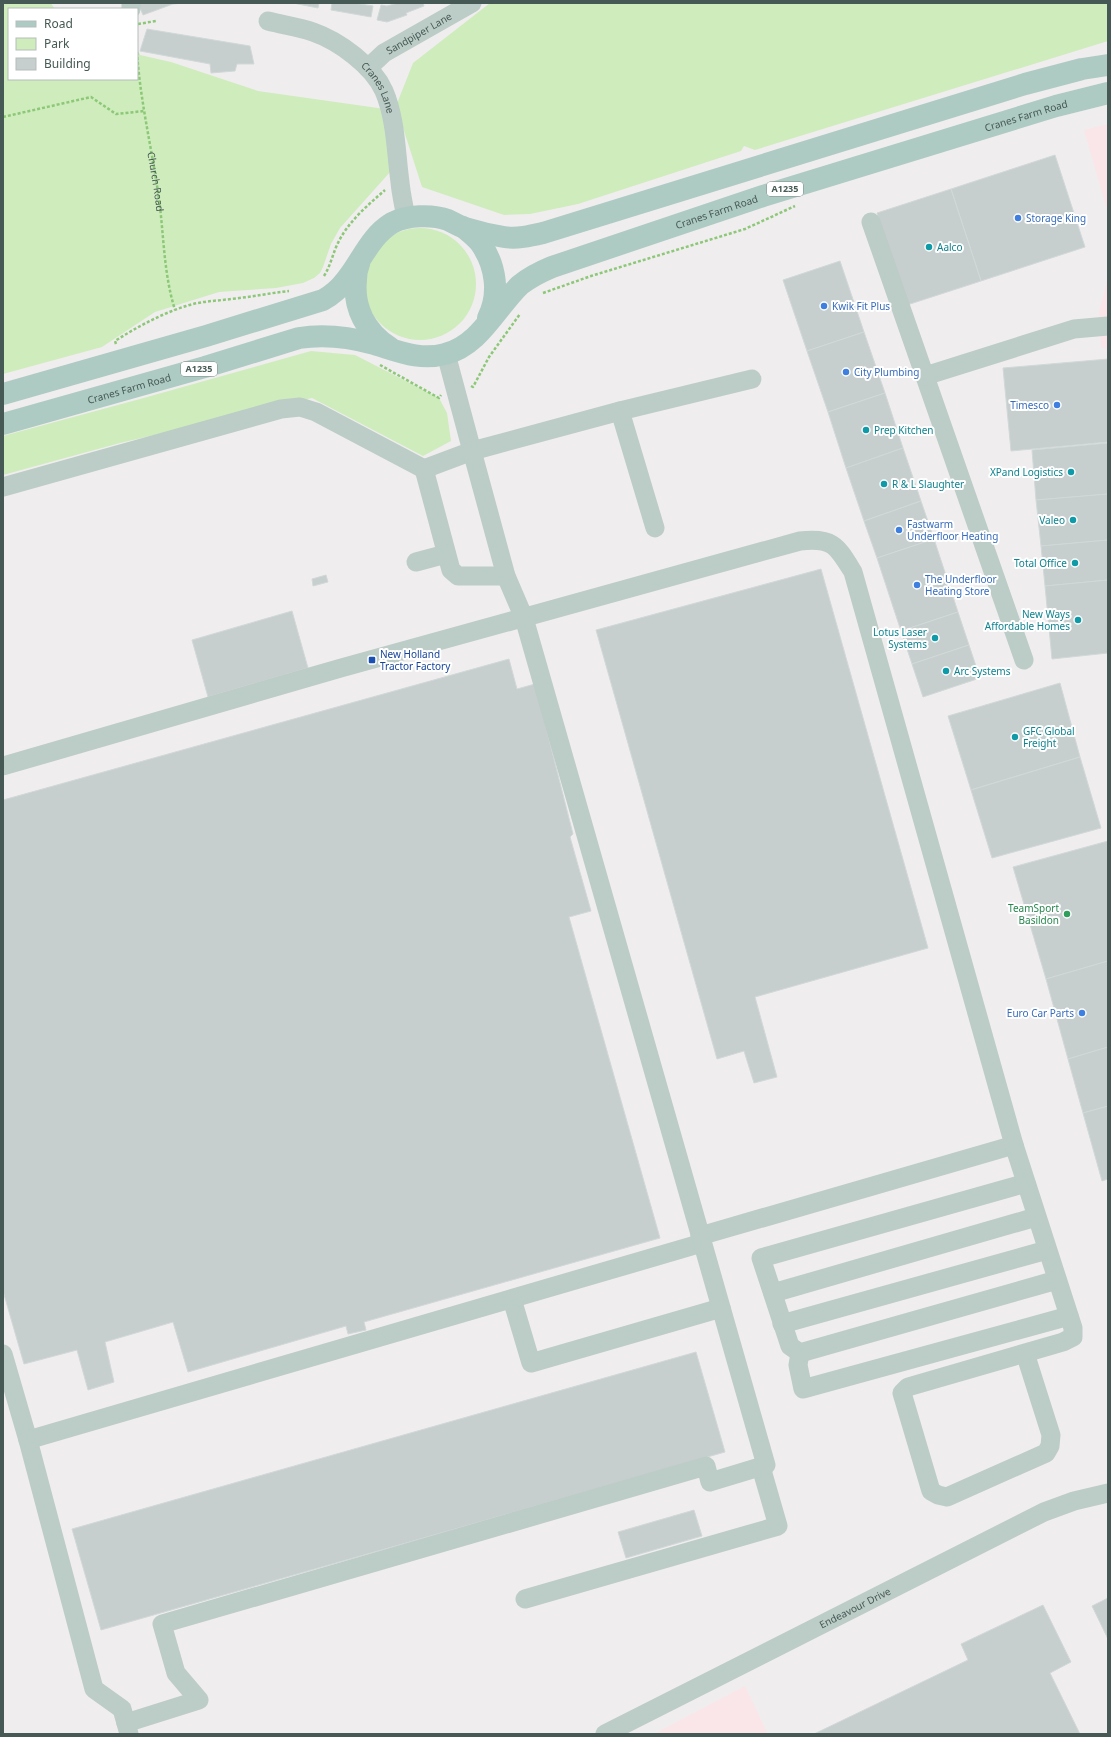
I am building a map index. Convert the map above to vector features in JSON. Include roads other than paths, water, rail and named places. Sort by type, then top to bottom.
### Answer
[{"type":"main road","name":"Cranes Farm Road","points":[[3,394],[206,336],[318,302],[330,296],[346,281],[364,252],[377,236],[391,223],[406,218],[430,217],[447,220],[463,227],[505,237],[517,237],[543,233],[1032,82],[1082,69],[1108,65]]},
{"type":"main road","name":"Cranes Farm Road","points":[[3,424],[205,367],[299,338],[332,336],[360,340],[412,356],[429,357],[446,354],[461,348],[474,338],[521,285],[531,277],[552,267],[763,196],[1056,106],[1108,93]]},
{"type":"main road","name":"Cranes Farm Road","points":[[463,227],[481,243],[492,265],[496,288],[491,312],[484,326]]},
{"type":"main road","name":"Cranes Farm Road","points":[[364,252],[357,268],[355,290],[358,310],[368,327],[380,341],[396,351]]},
{"type":"street","name":"Sandpiper Lane","points":[[368,68],[384,53],[472,3]]},
{"type":"street","name":"Cranes Lane","points":[[268,21],[313,32],[333,41],[351,53],[368,68],[384,91],[392,118],[400,184],[406,218]]},
{"type":"street","points":[[871,222],[1024,660]]},
{"type":"street","points":[[925,376],[1074,329],[1107,322]]},
{"type":"street","points":[[3,1354],[28,1440],[94,1689],[122,1709],[127,1728],[199,1700],[176,1673],[162,1624],[706,1466],[710,1482],[766,1465],[524,618],[506,576],[446,354]]},
{"type":"street","points":[[424,469],[472,451],[620,411],[752,379]]},
{"type":"street","points":[[3,488],[281,409],[300,407],[316,412],[424,469],[451,570],[458,576],[506,576]]},
{"type":"street","points":[[620,411],[655,528]]},
{"type":"street","points":[[3,766],[341,668],[800,541],[825,540],[840,551],[853,572],[1014,1145],[1073,1328],[1073,1337],[1063,1342],[908,1386],[902,1393],[931,1491],[938,1495],[947,1497],[1046,1453],[1050,1446],[1051,1435],[1025,1353]]},
{"type":"street","points":[[416,562],[446,554]]},
{"type":"street","points":[[28,1440],[512,1298],[701,1239],[1014,1145]]},
{"type":"street","points":[[800,1353],[790,1346],[761,1258],[1026,1183]]},
{"type":"street","points":[[773,1293],[1036,1217]]},
{"type":"street","points":[[782,1324],[1047,1250]]},
{"type":"street","points":[[800,1353],[1057,1280]]},
{"type":"street","points":[[512,1298],[531,1363],[720,1308]]},
{"type":"street","points":[[800,1353],[798,1365],[803,1389],[1069,1316]]},
{"type":"street","points":[[926,1356],[932,1380]]},
{"type":"street","points":[[525,1599],[778,1526],[761,1467]]},
{"type":"street","name":"Endeavour Drive","points":[[605,1734],[1044,1512],[1074,1501],[1108,1493]]},
{"type":"place","name":"Storage King","points":[[1018,218]]},
{"type":"place","name":"Aalco","points":[[929,247]]},
{"type":"place","name":"Kwik Fit Plus","points":[[824,306]]},
{"type":"place","name":"City Plumbing","points":[[846,372]]},
{"type":"place","name":"Timesco","points":[[1057,405]]},
{"type":"place","name":"Prep Kitchen","points":[[866,430]]},
{"type":"place","name":"XPand Logistics","points":[[1071,472]]},
{"type":"place","name":"R & L Slaughter","points":[[884,484]]},
{"type":"place","name":"Valeo","points":[[1073,520]]},
{"type":"place","name":"Fastwarm Underfloor Heating","points":[[899,530]]},
{"type":"place","name":"Total Office","points":[[1075,563]]},
{"type":"place","name":"The Underfloor Heating Store","points":[[917,585]]},
{"type":"place","name":"New Ways Affordable Homes","points":[[1078,620]]},
{"type":"place","name":"Lotus Laser Systems","points":[[935,638]]},
{"type":"place","name":"New Holland Tractor Factory","points":[[372,660]]},
{"type":"place","name":"Arc Systems","points":[[946,671]]},
{"type":"place","name":"GFC Global Freight","points":[[1015,737]]},
{"type":"place","name":"TeamSport Basildon","points":[[1067,914]]},
{"type":"place","name":"Euro Car Parts","points":[[1082,1013]]}]
